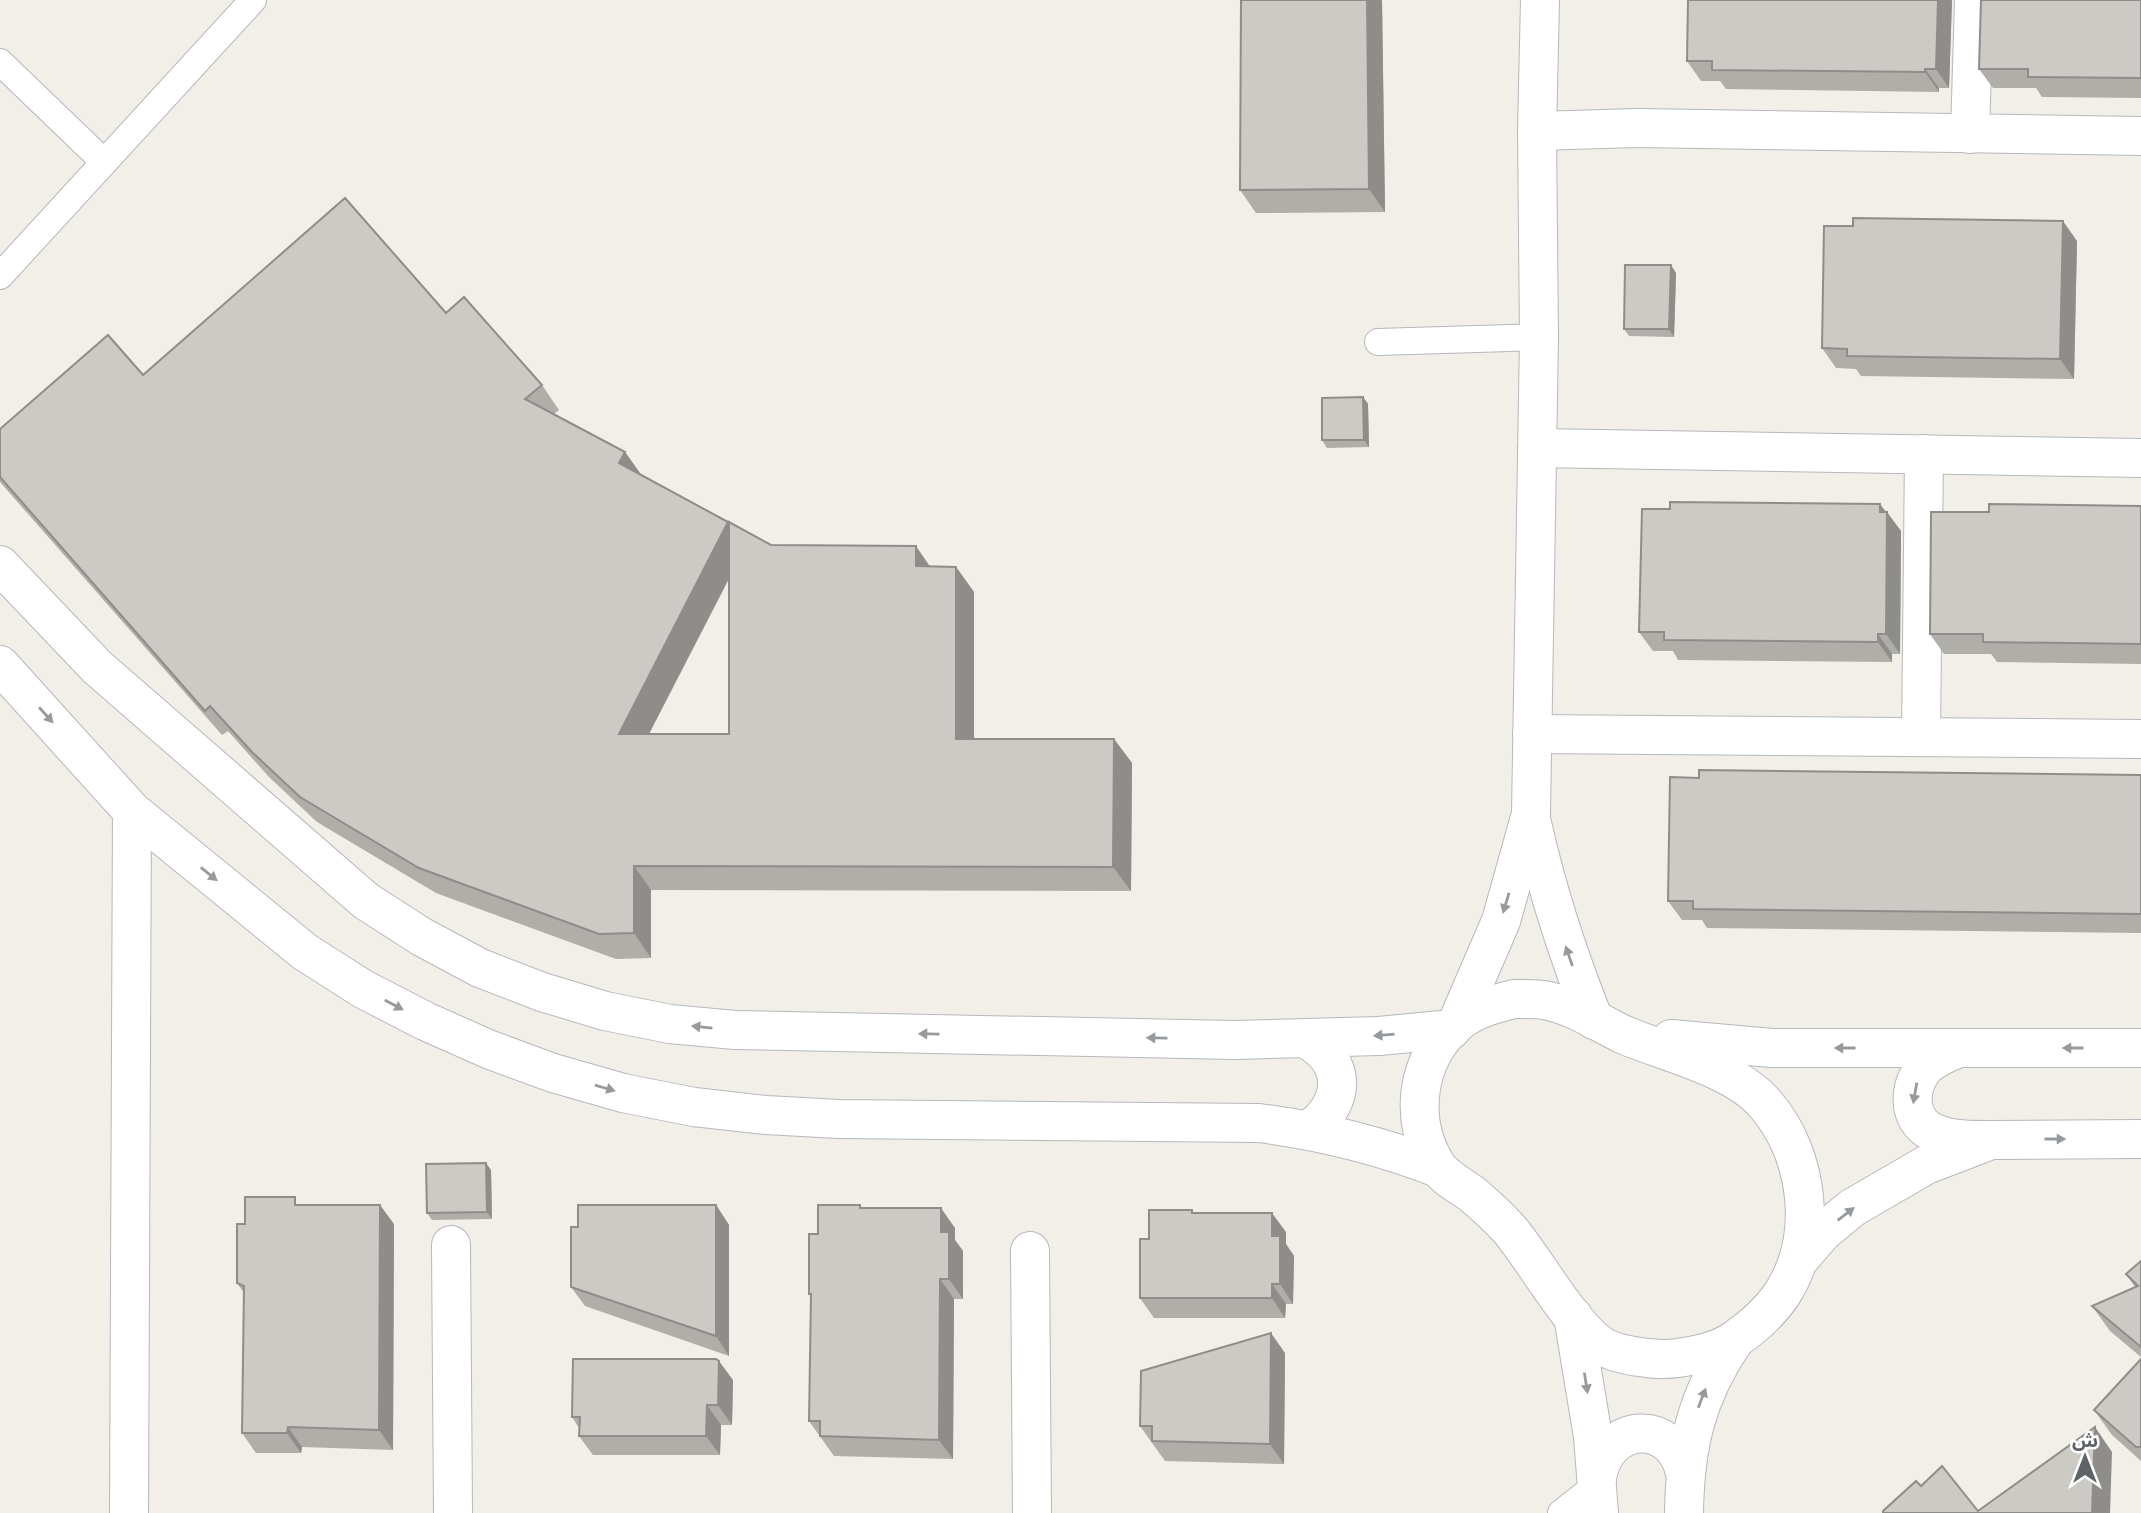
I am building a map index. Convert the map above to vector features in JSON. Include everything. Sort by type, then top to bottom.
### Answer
[{"type":"street","points":[[1540,0],[1537,131],[1539,338],[1531,814],[1556,919],[1574,970],[1608,1026],[1696,1042],[1772,1048],[2141,1048]]},
{"type":"street","points":[[1970,135],[1974,0]]},
{"type":"street","points":[[1537,131],[1637,128],[2141,136]]},
{"type":"street","points":[[1537,447],[2141,457]]},
{"type":"street","points":[[1921,737],[1924,454]]},
{"type":"street","points":[[0,565],[97,667],[366,901],[422,937],[480,968],[605,1012],[670,1024],[735,1030],[1235,1040],[1306,1039],[1379,1036],[1454,1026],[1483,1007],[1514,999],[1546,1000],[1576,1010],[1729,1076],[1765,1104],[1788,1139],[1802,1178],[1805,1220],[1798,1261],[1776,1302],[1762,1319],[1734,1341],[1703,1354],[1668,1360],[1633,1356],[1601,1345],[1573,1316],[1509,1229],[1475,1196],[1438,1168],[1358,1140],[1259,1123],[839,1119],[766,1115],[694,1107],[623,1093],[553,1073],[488,1049],[425,1021],[363,989],[305,952],[132,811],[0,665]]},
{"type":"street","points":[[1532,734],[2141,739]]},
{"type":"street","points":[[129,1513],[132,811]]},
{"type":"street","points":[[1438,1168],[1424,1140],[1418,1109],[1422,1076],[1436,1048],[1454,1026],[1501,921],[1531,814]]},
{"type":"street","points":[[1306,1039],[1319,1047],[1329,1058],[1336,1071],[1337,1085],[1334,1104],[1324,1119],[1309,1130]]},
{"type":"street","points":[[1959,1048],[1941,1055],[1925,1067],[1915,1084],[1912,1104],[1926,1128],[1962,1140],[2141,1139]]},
{"type":"street","points":[[1798,1261],[1823,1233],[1852,1208],[1926,1165],[1991,1140]]},
{"type":"street","points":[[451,1245],[453,1513]]},
{"type":"street","points":[[1030,1251],[1032,1513]]},
{"type":"street","points":[[1573,1316],[1585,1377],[1597,1495]]},
{"type":"street","points":[[1684,1513],[1688,1444],[1699,1405],[1718,1364],[1734,1341]]},
{"type":"street","points":[[1597,1495],[1599,1464],[1606,1450],[1617,1440],[1631,1435],[1646,1434],[1660,1438],[1673,1447],[1681,1459],[1685,1473]]},
{"type":"lane","points":[[0,276],[253,0]]},
{"type":"lane","points":[[0,62],[104,162]]},
{"type":"lane","points":[[1378,342],[1539,338]]},
{"type":"lane","points":[[1561,1513],[1589,1491],[1597,1495]]},
{"type":"building","points":[[1241,0],[1367,0],[1369,189],[1240,190]]},
{"type":"building","points":[[1688,0],[1938,0],[1936,69],[1925,69],[1925,72],[1712,70],[1712,61],[1687,61]]},
{"type":"building","points":[[1981,0],[2141,0],[2141,78],[2028,77],[2028,69],[1979,69]]},
{"type":"building","points":[[345,198],[446,313],[464,297],[542,385],[525,399],[625,452],[619,463],[728,522],[619,734],[729,734],[729,522],[771,545],[916,546],[916,566],[956,567],[956,739],[1114,739],[1113,867],[634,866],[634,933],[599,934],[419,868],[300,797],[252,752],[210,706],[205,711],[0,477],[0,429],[108,335],[143,375]]},
{"type":"building","points":[[1853,218],[2063,221],[2060,359],[1847,356],[1847,349],[1822,348],[1824,226],[1853,226]]},
{"type":"building","points":[[1625,265],[1671,265],[1669,329],[1624,329]]},
{"type":"building","points":[[1363,397],[1364,440],[1322,440],[1322,398]]},
{"type":"building","points":[[1670,502],[1880,504],[1880,512],[1887,512],[1886,634],[1878,634],[1878,642],[1664,640],[1664,632],[1639,632],[1642,509],[1670,509]]},
{"type":"building","points":[[1989,504],[2141,506],[2141,644],[1983,642],[1983,634],[1930,634],[1931,512],[1989,512]]},
{"type":"building","points":[[1699,770],[2141,775],[2141,914],[1693,909],[1693,901],[1668,901],[1670,777],[1699,778]]},
{"type":"building","points":[[486,1163],[487,1212],[427,1213],[426,1164]]},
{"type":"building","points":[[245,1197],[295,1197],[295,1205],[380,1205],[379,1430],[288,1427],[287,1433],[242,1433],[244,1286],[237,1283],[237,1224],[245,1224]]},
{"type":"building","points":[[578,1205],[716,1205],[716,1336],[571,1287],[571,1227],[578,1227]]},
{"type":"building","points":[[818,1205],[941,1208],[941,1232],[949,1232],[949,1279],[940,1279],[939,1440],[820,1436],[820,1421],[809,1421],[809,1234],[818,1234]]},
{"type":"building","points":[[1149,1210],[1272,1213],[1272,1236],[1280,1236],[1280,1284],[1272,1284],[1272,1298],[1140,1298],[1140,1239],[1149,1239]]},
{"type":"building","points":[[2141,1261],[2141,1347],[2092,1306],[2138,1286],[2126,1274]]},
{"type":"building","points":[[1271,1333],[1270,1444],[1152,1441],[1152,1426],[1140,1426],[1141,1371]]},
{"type":"building","points":[[573,1359],[716,1359],[719,1361],[718,1405],[707,1405],[706,1436],[579,1436],[580,1417],[572,1417]]},
{"type":"building","points":[[2141,1359],[2141,1447],[2136,1447],[2094,1410]]},
{"type":"building","points":[[2095,1427],[2092,1513],[1883,1513],[1916,1481],[1921,1486],[1942,1466],[1978,1511]]}]
